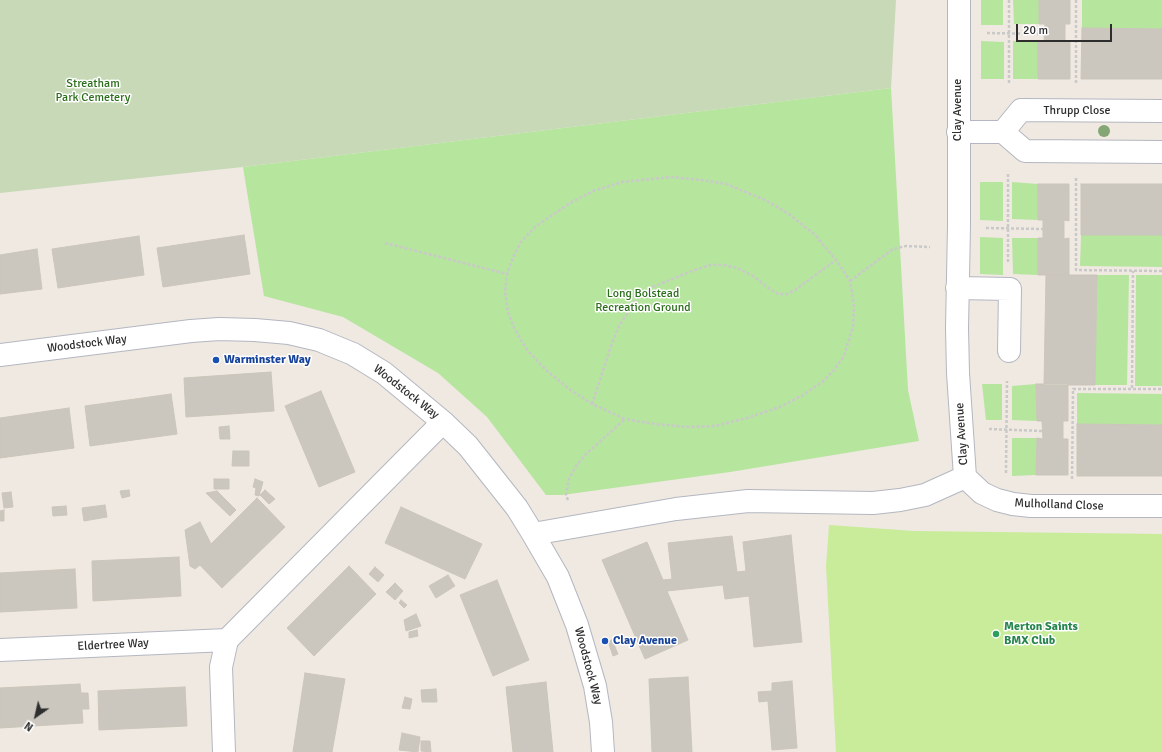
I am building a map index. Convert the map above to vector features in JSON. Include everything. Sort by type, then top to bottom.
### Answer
[{"type":"street","name":"Clay Avenue","points":[[533,534],[676,509],[748,501],[873,503],[900,500],[925,495],[965,477],[958,373],[957,288],[959,0]]},
{"type":"street","name":"Thrupp Close","points":[[1003,132],[1021,110],[1162,111]]},
{"type":"street","points":[[958,132],[1003,132],[1025,152],[1162,152]]},
{"type":"street","points":[[957,288],[1010,288],[1009,351]]},
{"type":"street","name":"Woodstock Way","points":[[0,355],[191,331],[233,329],[289,333],[319,340],[354,354],[384,373],[443,422],[473,452],[517,508],[558,577],[577,625],[595,686],[601,722],[603,752]]},
{"type":"street","points":[[224,752],[220,667],[227,640],[443,422]]},
{"type":"street","name":"Mulholland Close","points":[[965,477],[982,493],[997,500],[1014,504],[1031,506],[1162,506]]},
{"type":"street","name":"Eldertree Way","points":[[0,650],[227,640]]},
{"type":"path","points":[[1009,0],[1009,91]]},
{"type":"path","points":[[1076,0],[1076,83]]},
{"type":"path","points":[[985,33],[1044,34]]},
{"type":"path","points":[[1008,169],[1008,266]]},
{"type":"path","points":[[1076,176],[1076,270],[1162,271]]},
{"type":"path","points":[[670,177],[702,180],[726,184],[765,200],[789,214],[805,226],[836,260],[850,281],[854,306],[853,326],[844,356],[834,370],[822,382],[803,395],[780,407],[747,418],[715,426],[655,424],[625,419],[592,404],[569,389],[553,376],[527,350],[514,328],[508,312],[505,293],[507,274],[513,257],[521,242],[536,226],[570,202],[593,191],[622,182],[670,177]]},
{"type":"path","points":[[984,228],[1044,229]]},
{"type":"path","points":[[385,243],[507,274]]},
{"type":"path","points":[[850,281],[893,249],[906,246],[958,248]]},
{"type":"path","points":[[592,404],[619,326],[639,296],[650,288],[710,265],[724,265],[737,268],[752,276],[778,294],[787,294],[795,290],[836,260]]},
{"type":"path","points":[[1132,388],[1133,270]]},
{"type":"path","points":[[1006,476],[1007,381]]},
{"type":"path","points":[[1072,486],[1073,389],[1162,388]]},
{"type":"path","points":[[573,526],[566,495],[569,479],[576,466],[586,454],[625,419]]},
{"type":"path","points":[[983,429],[1042,431]]},
{"type":"green space","name":"Streatham Park Cemetery","points":[[0,0],[896,0],[891,88],[243,167],[0,193]]},
{"type":"green space","points":[[981,0],[1003,0],[1003,25],[981,25]]},
{"type":"green space","points":[[1013,0],[1039,0],[1039,24],[1014,24]]},
{"type":"green space","points":[[1082,0],[1162,0],[1162,29],[1082,28]]},
{"type":"green space","points":[[981,41],[1004,42],[1004,79],[981,79]]},
{"type":"green space","points":[[1013,41],[1038,42],[1038,79],[1013,79]]},
{"type":"green space","name":"Long Bolstead Recreation Ground","points":[[891,88],[908,390],[919,441],[730,472],[562,495],[546,495],[487,417],[438,373],[343,317],[264,296],[243,167]]},
{"type":"green space","points":[[980,182],[1003,182],[1003,221],[980,220]]},
{"type":"green space","points":[[1012,182],[1038,184],[1038,220],[1012,219]]},
{"type":"green space","points":[[1081,235],[1162,235],[1162,267],[1080,266]]},
{"type":"green space","points":[[980,237],[1003,238],[1003,275],[980,274]]},
{"type":"green space","points":[[1012,238],[1038,238],[1038,275],[1013,274]]},
{"type":"green space","points":[[1097,275],[1129,275],[1127,385],[1095,385]]},
{"type":"green space","points":[[1136,275],[1162,275],[1162,386],[1135,386]]},
{"type":"green space","points":[[982,384],[1002,384],[1002,420],[986,420]]},
{"type":"green space","points":[[1036,384],[1037,421],[1012,420],[1012,386]]},
{"type":"green space","points":[[1077,393],[1162,394],[1162,425],[1077,424]]},
{"type":"green space","points":[[1012,438],[1037,438],[1036,475],[1012,476]]},
{"type":"green space","name":"Merton Saints BMX Club","points":[[829,525],[914,531],[1162,534],[1162,752],[836,752],[826,566]]},
{"type":"building","points":[[1039,0],[1070,0],[1070,24],[1065,24],[1065,42],[1070,42],[1070,79],[1038,79],[1038,42],[1044,42],[1045,24],[1039,24]]},
{"type":"building","points":[[1082,28],[1162,29],[1162,79],[1081,79]]},
{"type":"building","points":[[1038,184],[1069,184],[1069,221],[1064,220],[1064,239],[1069,238],[1069,275],[1038,275],[1038,238],[1043,238],[1043,220],[1038,220]]},
{"type":"building","points":[[1081,184],[1162,184],[1162,235],[1081,235]]},
{"type":"building","points":[[244,235],[250,274],[163,287],[157,248]]},
{"type":"building","points":[[139,236],[144,275],[58,288],[52,249]]},
{"type":"building","points":[[37,249],[42,289],[0,294],[0,255]]},
{"type":"building","points":[[1046,275],[1097,275],[1095,385],[1044,385]]},
{"type":"building","points":[[271,372],[274,411],[186,417],[184,378]]},
{"type":"building","points":[[1036,384],[1068,384],[1068,421],[1063,421],[1063,439],[1068,439],[1068,475],[1036,475],[1037,438],[1043,439],[1042,421],[1037,421]]},
{"type":"building","points":[[321,391],[355,472],[319,487],[285,406]]},
{"type":"building","points":[[171,394],[177,434],[90,446],[85,406]]},
{"type":"building","points":[[69,408],[74,448],[0,458],[0,418]]},
{"type":"building","points":[[1077,424],[1162,425],[1162,476],[1077,476]]},
{"type":"building","points":[[229,426],[230,439],[220,439],[219,427]]},
{"type":"building","points":[[233,451],[249,451],[249,466],[232,466]]},
{"type":"building","points":[[214,479],[229,479],[229,489],[214,489]]},
{"type":"building","points":[[255,479],[263,482],[259,496],[255,495],[256,488],[253,487]]},
{"type":"building","points":[[129,490],[130,496],[122,498],[120,491]]},
{"type":"building","points":[[265,490],[275,499],[269,504],[260,495]]},
{"type":"building","points":[[217,491],[236,510],[230,516],[206,493]]},
{"type":"building","points":[[11,492],[13,507],[4,508],[2,493]]},
{"type":"building","points":[[257,498],[285,527],[222,588],[195,560]]},
{"type":"building","points":[[105,505],[107,517],[84,521],[82,508]]},
{"type":"building","points":[[66,506],[67,515],[53,516],[52,507]]},
{"type":"building","points":[[401,507],[482,544],[465,579],[385,543]]},
{"type":"building","points":[[4,510],[4,521],[0,521],[0,511]]},
{"type":"building","points":[[200,522],[211,544],[195,560],[200,565],[195,569],[190,566],[185,530]]},
{"type":"building","points":[[791,535],[802,642],[754,647],[749,596],[725,599],[723,585],[667,591],[688,640],[645,659],[602,560],[647,542],[663,580],[672,579],[668,543],[732,536],[737,572],[746,571],[743,542]]},
{"type":"building","points":[[179,557],[181,596],[93,601],[92,561]]},
{"type":"building","points":[[349,566],[376,594],[314,656],[287,628]]},
{"type":"building","points":[[375,567],[384,575],[378,582],[369,574]]},
{"type":"building","points":[[75,569],[77,608],[0,612],[0,573]]},
{"type":"building","points":[[448,575],[455,586],[436,598],[429,586]]},
{"type":"building","points":[[497,580],[529,660],[493,676],[460,595]]},
{"type":"building","points":[[395,583],[403,591],[395,600],[386,592]]},
{"type":"building","points":[[401,600],[407,605],[404,608],[399,603]]},
{"type":"building","points":[[416,614],[421,626],[406,631],[404,620]]},
{"type":"building","points":[[417,630],[418,636],[409,638],[409,632]]},
{"type":"building","points":[[612,640],[618,654],[613,656],[608,641]]},
{"type":"building","points":[[305,673],[345,679],[332,752],[293,752]]},
{"type":"building","points":[[688,677],[692,752],[652,752],[649,679]]},
{"type":"building","points":[[792,681],[797,748],[772,750],[768,701],[759,702],[758,692],[772,691],[772,683]]},
{"type":"building","points":[[546,682],[553,752],[513,752],[506,687]]},
{"type":"building","points":[[80,684],[81,693],[88,693],[89,709],[82,709],[83,723],[0,728],[0,688]]},
{"type":"building","points":[[185,687],[187,726],[99,730],[98,691]]},
{"type":"building","points":[[436,689],[437,702],[422,702],[421,690]]},
{"type":"building","points":[[405,697],[412,699],[410,709],[402,708]]},
{"type":"building","points":[[402,733],[420,737],[418,752],[399,750]]},
{"type":"building","points":[[421,741],[430,741],[431,752],[421,751]]},
{"type":"place","name":"Warminster Way","points":[[216,360]]},
{"type":"place","name":"Merton Saints BMX Club","points":[[996,634]]},
{"type":"place","name":"Clay Avenue","points":[[605,641]]}]
